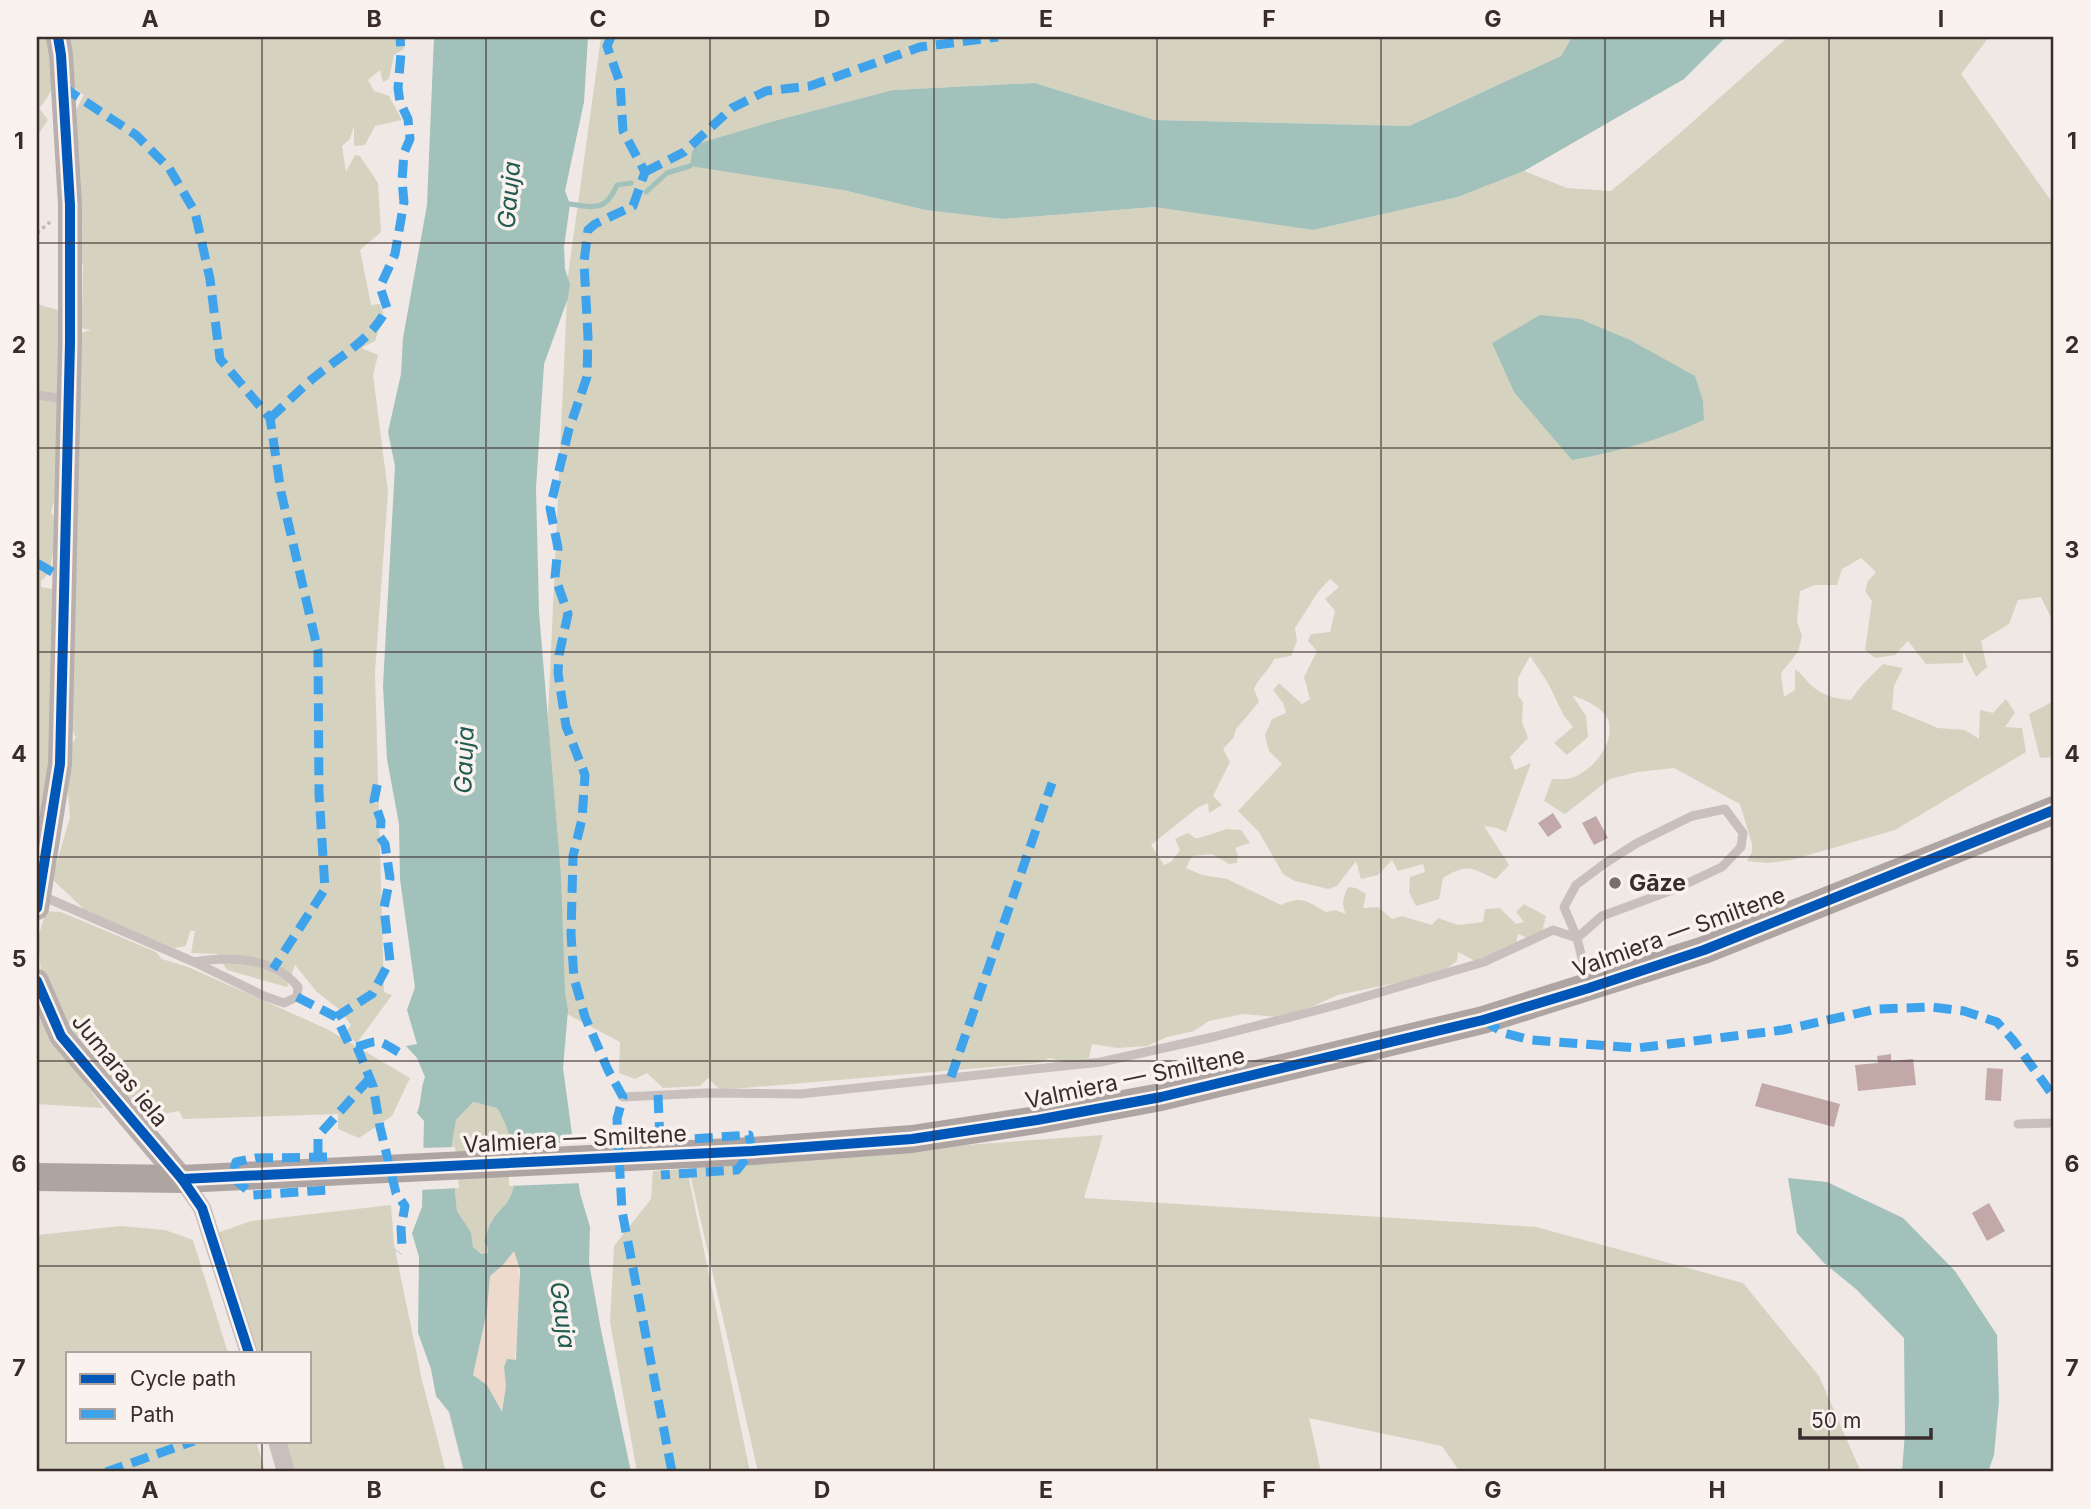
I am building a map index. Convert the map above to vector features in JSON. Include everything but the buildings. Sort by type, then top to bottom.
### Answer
[{"type":"main road","name":"Valmiera — Smiltene","points":[[37,1177],[182,1179],[752,1151],[912,1139],[1037,1121],[1161,1097],[1483,1020],[1589,988],[1704,950],[2054,810]]},
{"type":"street","points":[[38,901],[60,764],[70,205],[58,37]]},
{"type":"street","name":"Jumaras iela","points":[[37,981],[61,1036],[182,1179]]},
{"type":"street","points":[[182,1179],[202,1208],[249,1352]]},
{"type":"street","points":[[277,1442],[286,1472]]},
{"type":"lane","points":[[37,396],[68,400]]},
{"type":"lane","points":[[1577,937],[1602,916],[1675,889],[1721,867],[1741,847],[1743,833],[1726,809],[1692,816],[1637,843],[1576,885],[1564,908],[1577,937],[1589,988]]},
{"type":"lane","points":[[38,901],[194,962],[264,996],[284,1003],[297,997],[298,987],[288,975],[257,963],[219,958],[194,962]]},
{"type":"lane","points":[[623,1097],[800,1094],[1101,1062],[1333,1006],[1484,962],[1553,930],[1577,937]]},
{"type":"lane","points":[[2018,1124],[2054,1123]]},
{"type":"shaded area","points":[[37,37],[56,37],[53,84],[39,108],[48,120],[40,132],[37,131]]},
{"type":"shaded area","points":[[62,37],[406,37],[404,49],[394,55],[389,79],[383,82],[380,70],[368,80],[374,91],[389,96],[402,120],[375,126],[365,145],[354,146],[354,126],[350,139],[342,146],[346,172],[355,155],[360,156],[378,183],[381,232],[360,250],[371,305],[380,304],[384,316],[375,341],[361,348],[378,355],[373,375],[388,492],[375,672],[384,992],[392,995],[357,1043],[345,1033],[351,1025],[340,1010],[317,992],[295,965],[287,987],[227,970],[217,954],[191,953],[195,931],[190,931],[186,946],[174,948],[87,912],[52,879],[70,817],[67,780],[71,744],[76,738],[68,720],[74,335],[91,330],[75,327],[82,309],[83,264],[74,256],[72,240],[83,228],[76,220],[74,114],[84,95],[66,82]]},
{"type":"shaded area","points":[[601,37],[1572,37],[1561,56],[1409,126],[1154,120],[1035,83],[893,90],[774,121],[697,145],[843,190],[925,210],[1002,219],[1154,207],[1313,230],[1458,197],[1524,171],[1567,188],[1611,191],[1788,37],[1989,37],[1961,74],[2054,205],[2054,624],[2041,597],[2018,600],[2009,624],[1981,641],[1987,667],[1976,677],[1963,651],[1963,663],[1926,664],[1908,641],[1895,655],[1875,658],[1865,650],[1872,601],[1865,591],[1868,581],[1876,572],[1861,558],[1842,569],[1837,585],[1815,585],[1800,591],[1797,621],[1802,636],[1798,652],[1781,673],[1784,697],[1795,690],[1795,669],[1821,692],[1835,698],[1851,700],[1883,664],[1903,668],[1894,686],[1892,709],[1938,728],[1965,730],[1979,739],[1980,710],[1993,713],[2006,699],[2015,713],[2005,727],[2022,728],[2026,752],[1895,830],[1791,860],[1768,863],[1747,861],[1752,852],[1752,844],[1740,804],[1674,768],[1637,772],[1610,779],[1565,814],[1544,801],[1552,779],[1574,777],[1596,761],[1606,746],[1610,728],[1602,711],[1572,695],[1586,716],[1588,737],[1567,755],[1554,743],[1573,727],[1530,656],[1518,678],[1518,696],[1523,702],[1522,722],[1528,738],[1510,757],[1515,770],[1531,763],[1506,832],[1484,826],[1509,865],[1496,879],[1475,870],[1459,870],[1443,878],[1439,899],[1416,906],[1409,892],[1410,877],[1425,872],[1423,864],[1398,871],[1392,860],[1378,875],[1361,879],[1356,861],[1337,886],[1328,889],[1295,881],[1283,874],[1259,832],[1238,811],[1282,764],[1269,751],[1265,735],[1272,719],[1286,713],[1283,703],[1273,690],[1279,683],[1302,704],[1310,699],[1304,677],[1317,651],[1308,641],[1311,634],[1330,632],[1335,611],[1325,599],[1339,587],[1330,579],[1318,592],[1295,628],[1297,641],[1291,656],[1274,659],[1254,689],[1259,702],[1223,749],[1230,762],[1213,796],[1222,805],[1209,813],[1208,803],[1197,808],[1151,845],[1164,865],[1171,862],[1180,850],[1175,839],[1188,833],[1199,838],[1227,829],[1241,830],[1250,843],[1235,848],[1237,863],[1229,864],[1212,854],[1192,856],[1186,868],[1202,875],[1227,879],[1281,905],[1299,900],[1326,912],[1335,910],[1346,914],[1343,904],[1345,894],[1348,887],[1356,888],[1366,894],[1363,908],[1378,907],[1392,919],[1402,916],[1432,925],[1438,918],[1458,925],[1483,922],[1485,909],[1500,908],[1516,924],[1524,922],[1516,912],[1524,904],[1546,916],[1542,932],[1531,939],[1518,934],[1516,945],[1475,961],[1458,952],[1457,961],[1446,969],[1410,980],[1338,995],[1278,1017],[1243,1014],[1209,1021],[1194,1031],[1167,1037],[1147,1046],[1117,1048],[1092,1044],[1089,1058],[1069,1063],[1050,1058],[1040,1063],[720,1090],[708,1078],[700,1086],[663,1088],[647,1073],[635,1079],[619,1073],[620,1042],[561,1011],[548,716],[568,276]]},
{"type":"shaded area","points":[[37,304],[64,312],[64,467],[51,512],[56,522],[58,537],[51,571],[41,581],[41,587],[57,590],[60,655],[37,874]]},
{"type":"shaded area","points":[[2054,701],[2054,757],[2040,758],[2029,714]]},
{"type":"shaded area","points":[[46,911],[61,912],[156,952],[162,959],[188,967],[327,1029],[410,1078],[392,1116],[359,1138],[338,1129],[338,1114],[183,1119],[179,1111],[143,1118],[57,1019],[41,971],[38,938]]},
{"type":"shaded area","points":[[37,996],[54,1039],[103,1108],[37,1104]]},
{"type":"shaded area","points":[[472,1102],[497,1108],[511,1140],[515,1165],[515,1178],[509,1199],[492,1221],[486,1234],[484,1242],[488,1254],[483,1254],[473,1247],[471,1232],[457,1211],[451,1150],[456,1120]]},
{"type":"shaded area","points":[[1103,1135],[1084,1198],[1536,1227],[1743,1283],[1819,1376],[1861,1472],[1460,1472],[1442,1446],[1309,1418],[1321,1472],[758,1472],[688,1165]]},
{"type":"shaded area","points":[[687,1169],[750,1472],[637,1472],[610,1322],[614,1246],[651,1199],[653,1171]]},
{"type":"shaded area","points":[[391,1205],[394,1244],[422,1380],[446,1472],[279,1472],[271,1442],[312,1442],[312,1352],[244,1352],[206,1237],[251,1221]]},
{"type":"shaded area","points":[[121,1226],[165,1230],[193,1240],[228,1352],[66,1352],[66,1442],[256,1442],[265,1472],[37,1472],[37,1235]]},
{"type":"sand","points":[[514,1250],[519,1277],[519,1319],[515,1361],[507,1359],[504,1367],[506,1386],[502,1413],[487,1385],[473,1375],[487,1311],[490,1276]]},
{"type":"water","name":"Gauja","points":[[434,37],[588,37],[584,102],[565,191],[570,204],[564,247],[565,269],[570,284],[568,298],[544,364],[536,488],[539,612],[561,876],[565,993],[568,1010],[563,1068],[580,1193],[590,1227],[589,1263],[631,1472],[464,1472],[449,1412],[436,1396],[431,1369],[418,1333],[419,1257],[412,1233],[422,1207],[424,1121],[417,1113],[425,1077],[417,1058],[406,1046],[417,1044],[407,1010],[415,987],[400,879],[399,824],[387,759],[383,686],[395,466],[388,432],[401,374],[403,338],[427,205]],"holes":[[[473,1102],[497,1108],[511,1140],[515,1165],[513,1189],[489,1226],[484,1242],[488,1253],[482,1254],[473,1247],[471,1232],[457,1211],[451,1150],[456,1120]],[[514,1251],[520,1270],[516,1360],[507,1359],[504,1367],[506,1386],[502,1412],[487,1385],[473,1375],[487,1311],[490,1276]]]},
{"type":"water","points":[[1572,37],[1726,37],[1684,79],[1524,171],[1458,197],[1313,230],[1154,207],[1002,219],[925,210],[843,190],[690,166],[692,152],[697,144],[893,90],[1035,83],[1154,120],[1409,126],[1561,56]]},
{"type":"water","points":[[1540,315],[1580,319],[1630,340],[1695,376],[1703,401],[1704,420],[1639,444],[1572,460],[1514,392],[1492,343]]},
{"type":"water","points":[[1788,1178],[1827,1182],[1903,1218],[1955,1271],[1997,1335],[1999,1401],[1994,1455],[1988,1472],[1902,1472],[1905,1432],[1904,1338],[1856,1289],[1824,1263],[1797,1233]]},
{"type":"pier","points":[[578,1142],[583,1183],[509,1186],[509,1145]]},
{"type":"pier","points":[[455,1147],[459,1188],[420,1190],[419,1148]]},
{"type":"waterway","points":[[646,192],[667,173],[690,166]]},
{"type":"waterway","points":[[570,204],[599,206],[609,200],[617,185],[631,183]]},
{"type":"marked path","points":[[270,418],[311,380],[363,339],[387,308],[380,287],[395,254],[404,202],[404,153],[410,139],[408,119],[400,102],[398,88],[400,37]]},
{"type":"marked path","points":[[611,37],[607,46],[620,83],[623,131],[645,172],[633,206],[588,230],[584,262],[587,377],[569,429],[550,508],[558,548],[555,577],[568,614],[558,673],[566,726],[585,775],[582,819],[573,856],[571,934],[574,978],[585,1017],[623,1097],[617,1119],[622,1211],[672,1472]]},
{"type":"marked path","points":[[645,172],[684,152],[732,108],[766,91],[810,86],[920,47],[998,37]]},
{"type":"marked path","points":[[63,87],[136,135],[169,168],[195,212],[210,279],[220,359],[270,418],[281,492],[318,651],[319,793],[325,889],[273,969]]},
{"type":"marked path","points":[[37,563],[64,579]]},
{"type":"marked path","points":[[336,1017],[372,994],[390,961],[384,908],[390,878],[385,844],[380,837],[381,821],[374,801],[378,781]]},
{"type":"marked path","points":[[951,1077],[1052,783]]},
{"type":"marked path","points":[[297,997],[336,1017],[349,1044],[357,1047],[373,1086],[396,1193],[405,1206],[401,1228],[402,1246],[398,1252]]},
{"type":"marked path","points":[[1483,1020],[1504,1033],[1531,1040],[1637,1048],[1783,1030],[1877,1009],[1931,1007],[1964,1011],[1997,1022],[2054,1097]]},
{"type":"marked path","points":[[357,1047],[380,1042],[400,1053]]},
{"type":"marked path","points":[[318,1157],[318,1136],[370,1078]]},
{"type":"marked path","points":[[658,1095],[660,1141],[749,1135],[752,1151],[737,1170],[661,1175]]},
{"type":"marked path","points":[[327,1157],[256,1158],[236,1162],[232,1177],[253,1195],[328,1190]]},
{"type":"marked path","points":[[106,1472],[191,1442]]},
{"type":"cycle path","points":[[37,908],[60,764],[70,343],[70,205],[58,37]]},
{"type":"cycle path","points":[[182,1179],[752,1151],[912,1139],[1161,1097],[1483,1020],[1589,988],[1704,950],[2054,810]]},
{"type":"cycle path","points":[[37,981],[61,1036],[182,1179],[202,1208],[249,1352]]},
{"type":"place","name":"Gāze","points":[[1615,883]]}]
